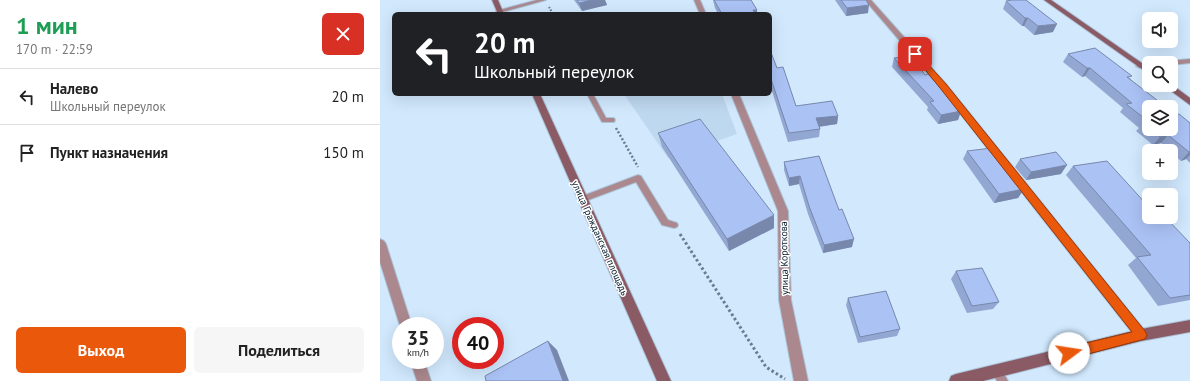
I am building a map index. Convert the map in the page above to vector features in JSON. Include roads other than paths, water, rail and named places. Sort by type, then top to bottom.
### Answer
[{"type":"street","points":[[495,0],[500,12]]},
{"type":"street","points":[[697,0],[702,12]]},
{"type":"street","points":[[868,0],[943,86],[1141,335]]},
{"type":"street","points":[[1047,0],[1140,66]]},
{"type":"street","points":[[1178,62],[1190,60]]},
{"type":"street","points":[[1176,92],[1190,102]]},
{"type":"street","name":"улица Гражданская площадь","points":[[537,96],[664,381]]},
{"type":"street","name":"улица Короткова","points":[[736,96],[782,211],[785,262],[785,300],[801,381]]},
{"type":"street","points":[[380,244],[403,317]]},
{"type":"street","points":[[956,381],[999,376],[1141,335],[1190,326]]},
{"type":"street","points":[[420,369],[424,381]]},
{"type":"lane","points":[[500,12],[543,0]]},
{"type":"lane","points":[[591,96],[604,120],[612,120]]},
{"type":"lane","points":[[583,199],[638,178],[665,223],[674,225]]}]
